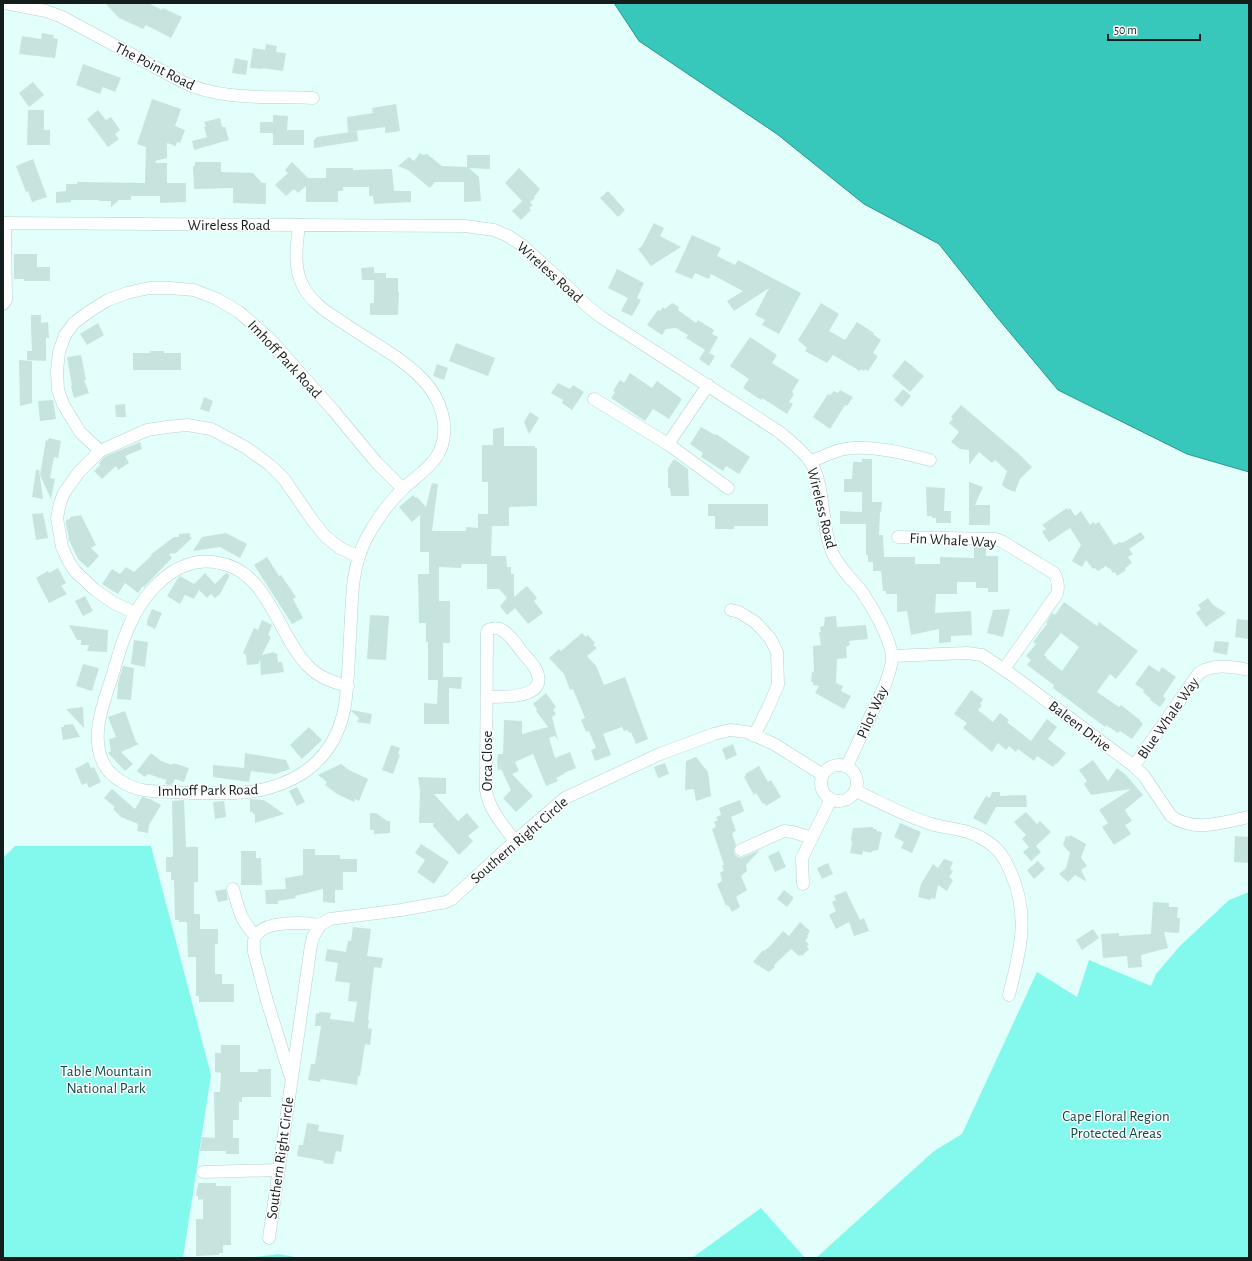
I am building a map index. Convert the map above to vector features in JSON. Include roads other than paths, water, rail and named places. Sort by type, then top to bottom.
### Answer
[{"type":"street","name":"The Point Road","points":[[5,3],[62,17],[199,89],[228,95],[313,98]]},
{"type":"street","name":"Wireless Road","points":[[4,223],[464,226],[494,230],[508,236],[523,246],[598,315],[778,431],[794,444],[810,462],[817,478],[821,496],[825,530],[829,545],[836,561],[862,592],[877,617],[884,630],[892,656]]},
{"type":"street","points":[[3,304],[6,300],[4,223]]},
{"type":"street","name":"Imhoff Park Road","points":[[299,225],[296,257],[298,270],[302,284],[312,299],[333,316],[405,363],[420,376],[433,392],[440,406],[444,424],[442,445],[432,464],[418,478],[403,489],[386,508],[364,542],[359,556],[352,589],[348,686],[344,713],[338,730],[329,749],[310,768],[291,779],[267,788],[242,792],[196,793],[144,791],[124,783],[111,775],[104,765],[99,751],[98,737],[100,719],[105,698],[119,653],[135,613],[159,583],[173,571],[187,564],[216,562],[232,566],[244,572],[257,587],[281,623],[299,656],[308,666],[323,678],[348,686]]},
{"type":"street","name":"Imhoff Park Road","points":[[100,451],[80,432],[63,404],[58,390],[57,371],[59,352],[66,335],[74,323],[90,310],[108,300],[127,293],[149,288],[194,290],[217,299],[238,312],[270,339],[376,462],[403,489]]},
{"type":"street","points":[[668,444],[708,385]]},
{"type":"street","points":[[594,399],[668,444],[728,488]]},
{"type":"street","points":[[135,613],[114,603],[95,590],[75,571],[68,562],[62,547],[57,518],[64,493],[79,472],[100,451],[147,430],[187,426],[211,429],[245,447],[270,465],[284,479],[325,536],[340,548],[359,556]]},
{"type":"street","points":[[810,462],[841,450],[849,449],[880,450],[908,454],[930,460]]},
{"type":"street","name":"Fin Whale Way","points":[[898,537],[996,540],[1003,542],[1054,573],[1058,584],[1057,594],[1004,669]]},
{"type":"street","points":[[731,610],[739,612],[756,622],[770,638],[777,652],[778,685],[754,736]]},
{"type":"street","name":"Orca Close","points":[[487,696],[512,697],[522,695],[534,689],[538,679],[534,667],[507,634],[498,628],[492,628],[488,630],[487,633],[486,790],[487,799],[492,810],[515,841]]},
{"type":"street","name":"Baleen Drive","points":[[892,656],[974,654],[982,656],[1004,669],[1134,766],[1144,776],[1171,816],[1182,823],[1204,826],[1249,817]]},
{"type":"street","name":"Pilot Way","points":[[847,766],[886,685],[892,656]]},
{"type":"street","name":"Blue Whale Way","points":[[1134,766],[1199,673],[1217,666],[1249,670]]},
{"type":"street","name":"Southern Right Circle","points":[[291,1079],[267,1001],[254,952],[256,936],[263,930],[273,926],[302,923],[320,925],[334,918],[401,910],[446,902],[452,899],[515,841],[565,798],[660,754],[722,732],[737,731],[774,744],[823,774]]},
{"type":"street","points":[[841,764],[847,766],[853,770],[856,776],[856,791],[851,797],[844,800],[838,801],[831,799],[822,789],[821,782],[823,774],[827,768],[834,765],[841,764]]},
{"type":"street","points":[[856,791],[919,820],[973,833],[995,847],[1004,856],[1015,882],[1023,921],[1020,955],[1009,995]]},
{"type":"street","points":[[803,884],[802,858],[831,799]]},
{"type":"street","points":[[742,850],[784,831],[793,832],[812,838]]},
{"type":"street","points":[[233,889],[242,920],[256,936]]},
{"type":"street","name":"Southern Right Circle","points":[[269,1238],[311,945],[313,937],[320,925]]},
{"type":"street","points":[[203,1172],[278,1170]]},
{"type":"park label","name":"Table Mountain National Park","points":[[106,1080]]},
{"type":"park label","name":"Cape Floral Region Protected Areas","points":[[1116,1124]]}]
